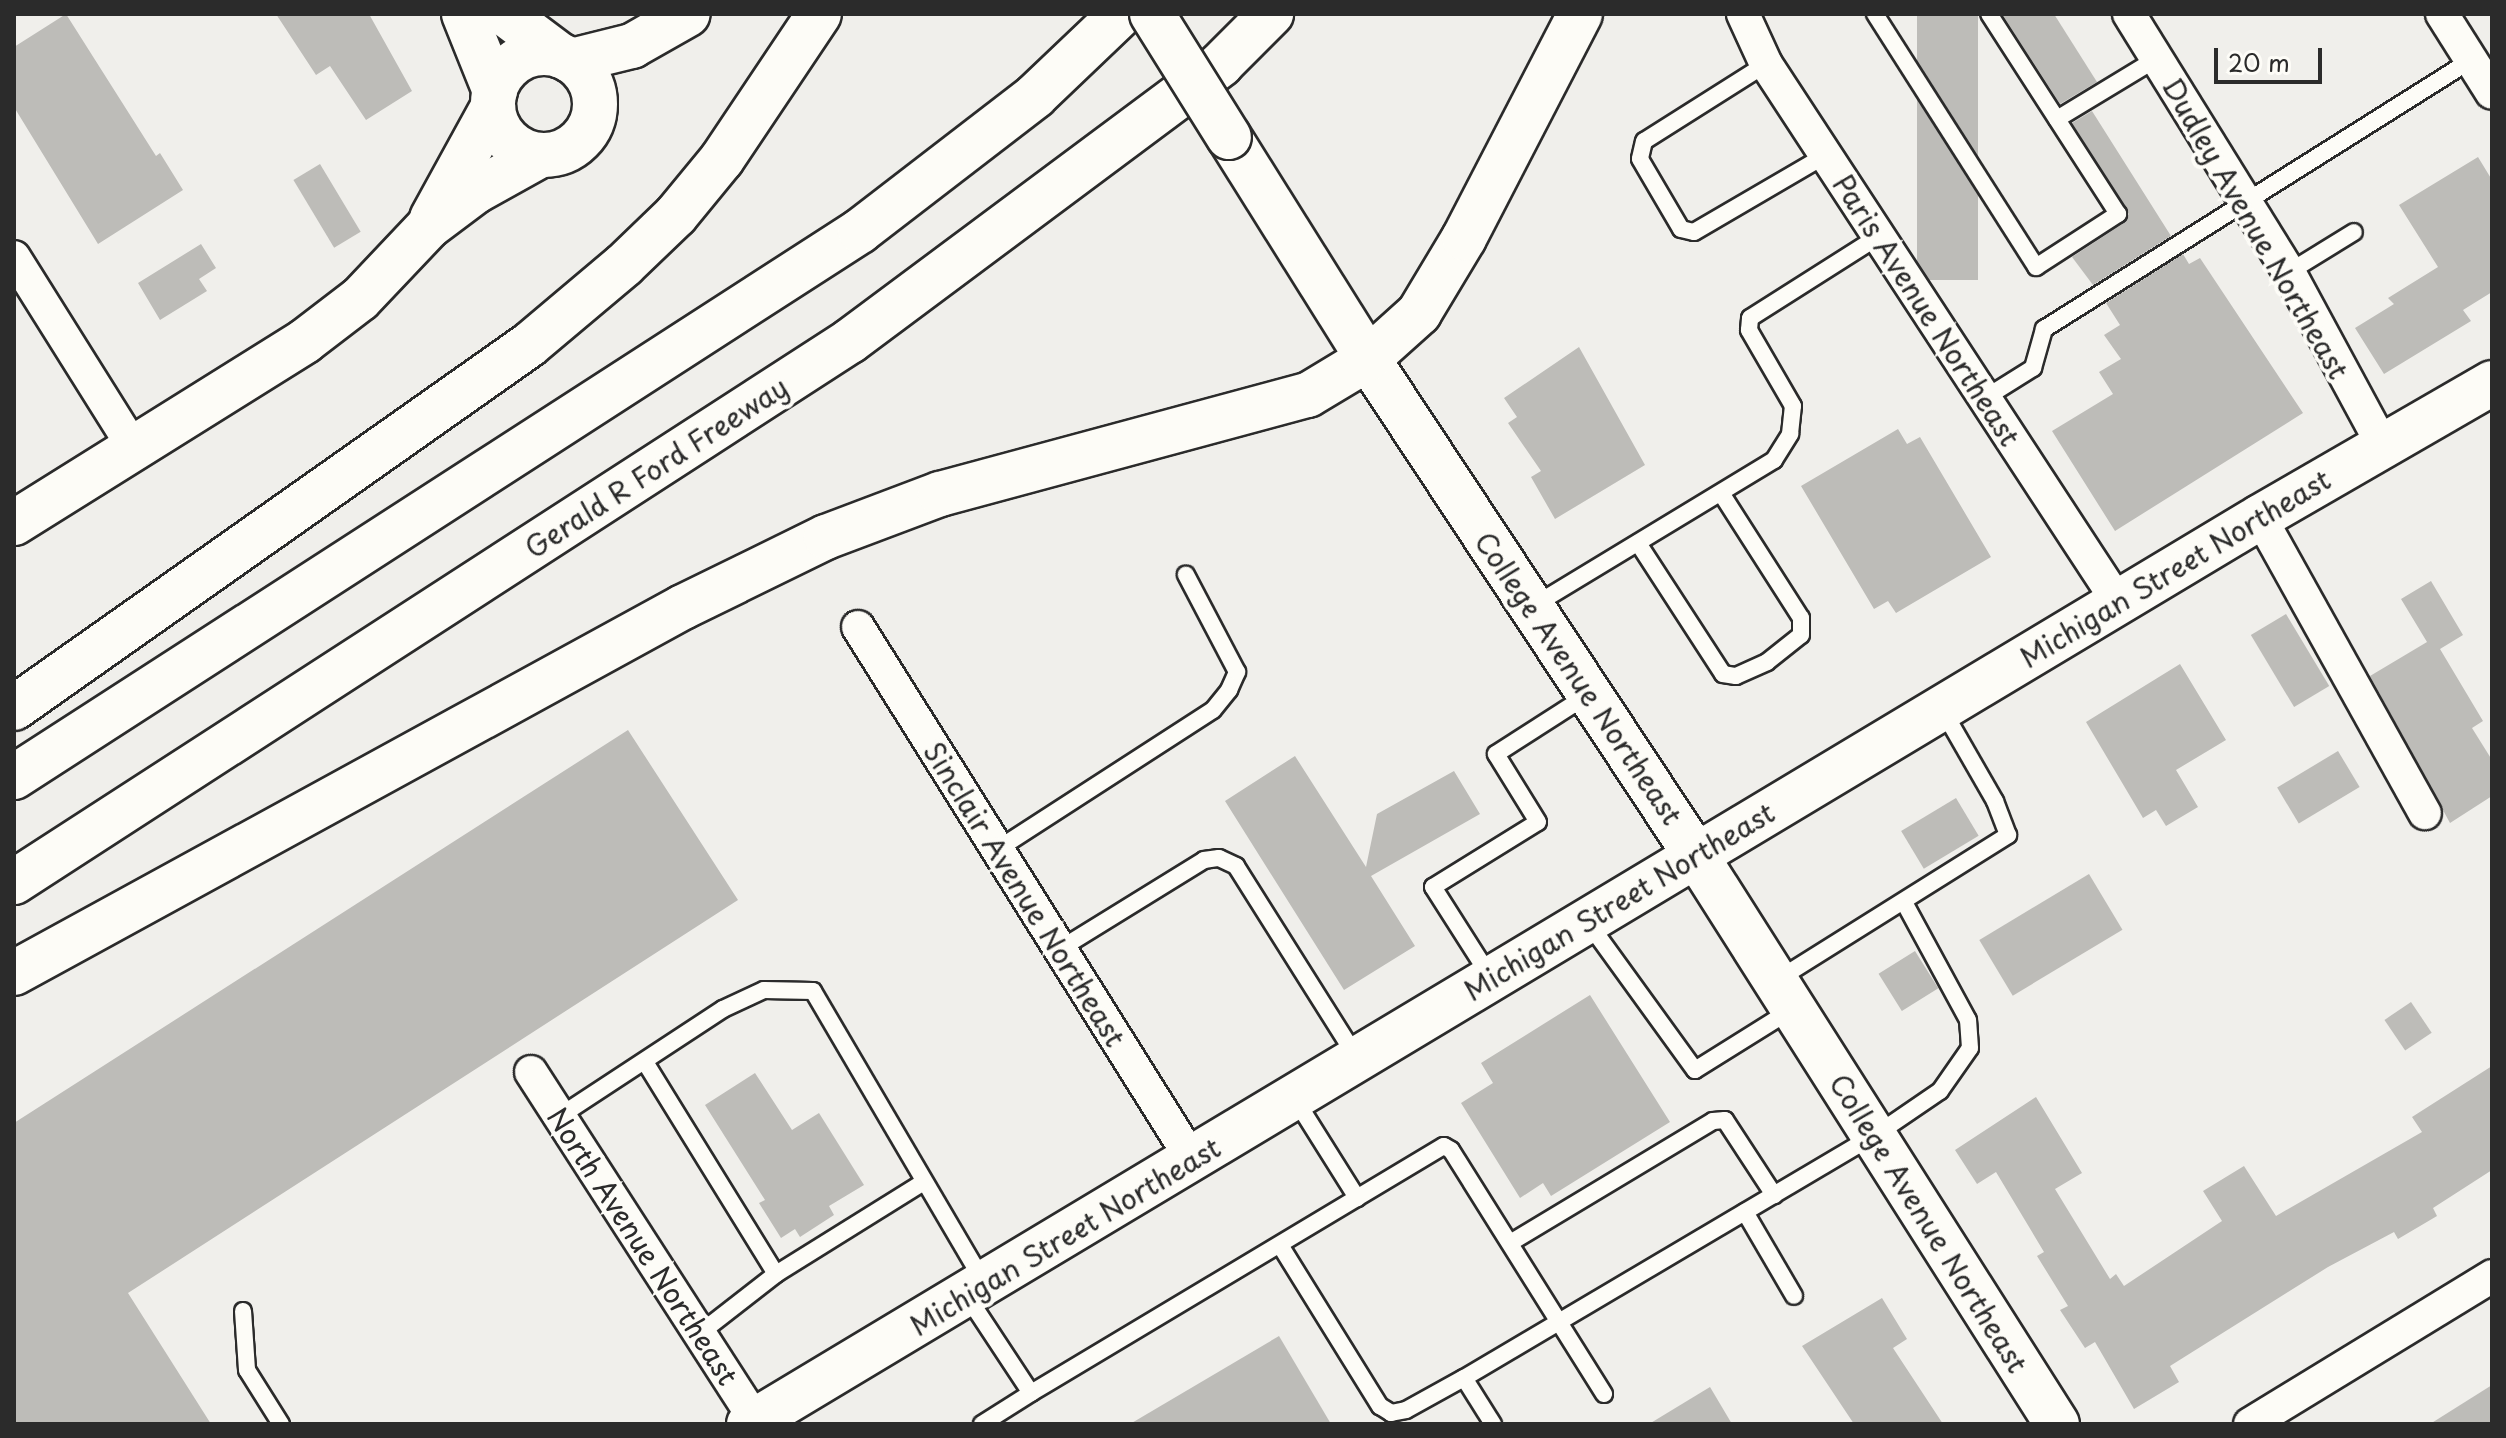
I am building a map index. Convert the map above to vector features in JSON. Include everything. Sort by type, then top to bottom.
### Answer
[{"type":"main road","points":[[464,14],[505,138],[518,149],[541,155]]},
{"type":"main road","points":[[14,523],[305,341],[360,299],[428,227],[476,191],[541,155],[568,150],[591,126],[595,92],[588,76],[505,14]]},
{"type":"main road","points":[[428,227],[508,69],[528,55],[566,58],[632,46],[688,14]]},
{"type":"main road","points":[[14,708],[529,345],[624,265],[676,215],[722,159],[819,14]]},
{"type":"main road","points":[[14,777],[860,231],[1035,96],[1121,14]]},
{"type":"main road","name":"College Avenue Northeast","points":[[1152,14],[1368,359],[1695,854],[2057,1424]]},
{"type":"main road","name":"Gerald R Ford Freeway","points":[[14,882],[850,341],[1221,64],[1271,14]]},
{"type":"main road","points":[[14,973],[602,650],[826,537],[940,494],[1308,395],[1368,359],[1419,313],[1464,238],[1580,14]]},
{"type":"main road","name":"Michigan Street Northeast","points":[[752,1422],[1193,1161],[1941,707],[2382,444],[2492,383]]},
{"type":"street","name":"Paris Avenue Northeast","points":[[1743,14],[1766,64],[2118,602]]},
{"type":"street","name":"Dudley Avenue Northeast","points":[[2129,14],[2289,272],[2382,444]]},
{"type":"street","points":[[2445,15],[2484,76]]},
{"type":"street","points":[[14,257],[134,448]]},
{"type":"street","points":[[2260,517],[2425,813]]},
{"type":"street","name":"Sinclair Avenue Northeast","points":[[858,627],[1193,1161]]},
{"type":"street","name":"North Avenue Northeast","points":[[531,1072],[752,1422]]},
{"type":"street","points":[[2250,1424],[2492,1276]]},
{"type":"lane","points":[[1875,14],[2036,267],[2118,214],[1989,14]]},
{"type":"lane","points":[[2057,119],[2156,59]]},
{"type":"lane","points":[[1766,64],[1644,141],[1640,159],[1681,229],[1694,232],[1826,155]]},
{"type":"lane","points":[[1985,398],[2033,368],[2044,329],[2247,204],[2484,76]]},
{"type":"lane","points":[[2289,272],[2354,232]]},
{"type":"lane","points":[[1532,607],[1774,460],[1794,422],[1793,406],[1749,330],[1750,318],[1879,236]]},
{"type":"lane","points":[[1638,543],[1723,674],[1736,676],[1767,662],[1801,635],[1801,618],[1721,493]]},
{"type":"lane","points":[[998,849],[1213,710],[1229,690],[1237,672],[1186,575]]},
{"type":"lane","points":[[1491,978],[1433,887],[1538,822],[1496,754],[1589,694]]},
{"type":"lane","points":[[1586,920],[1695,1070],[1784,995],[1905,904],[2008,835],[1995,801],[1941,707]]},
{"type":"lane","points":[[1060,949],[1204,860],[1219,858],[1236,866],[1358,1060]]},
{"type":"lane","points":[[1280,1245],[1380,1406],[1391,1413],[1406,1410],[1874,1136],[1940,1091],[1970,1048],[1959,995],[1905,904]]},
{"type":"lane","points":[[560,1116],[723,1009],[764,990],[813,991],[924,1182],[1031,1393]]},
{"type":"lane","points":[[645,1062],[776,1274]]},
{"type":"lane","points":[[1295,1099],[1357,1198]]},
{"type":"lane","points":[[1510,1243],[1713,1121],[1725,1120],[1774,1195]]},
{"type":"lane","points":[[982,1424],[1444,1146],[1451,1150],[1604,1394]]},
{"type":"lane","points":[[699,1334],[776,1274],[924,1182]]},
{"type":"lane","points":[[1745,1212],[1794,1296]]},
{"type":"lane","points":[[243,1311],[247,1370],[281,1424]]},
{"type":"lane","points":[[1464,1378],[1493,1424]]},
{"type":"building","points":[[66,14],[156,156],[160,153],[183,190],[98,244],[14,107],[14,47]]},
{"type":"building","points":[[276,14],[369,14],[412,91],[366,120],[330,66],[316,75]]},
{"type":"building","points":[[1917,14],[1978,14],[1978,280],[1917,280]]},
{"type":"building","points":[[2002,14],[2054,14],[2097,82],[2060,104]]},
{"type":"building","points":[[2092,111],[2171,236],[2093,285],[2072,257],[2124,223],[2129,214],[2072,123]]},
{"type":"building","points":[[2478,157],[2492,180],[2492,292],[2463,310],[2471,321],[2384,374],[2355,328],[2394,304],[2388,298],[2438,267],[2399,205]]},
{"type":"building","points":[[320,164],[361,232],[334,248],[293,180]]},
{"type":"building","points":[[201,244],[216,268],[199,279],[207,291],[160,320],[138,283]]},
{"type":"building","points":[[2183,254],[2189,264],[2200,258],[2303,413],[2115,531],[2052,431],[2113,394],[2099,372],[2121,359],[2104,335],[2120,325],[2106,303]]},
{"type":"building","points":[[1579,347],[1645,465],[1555,519],[1531,477],[1541,471],[1508,423],[1517,417],[1504,398]]},
{"type":"building","points":[[1898,429],[1907,444],[1920,437],[1991,557],[1896,613],[1888,601],[1874,609],[1801,486]]},
{"type":"building","points":[[2431,581],[2463,635],[2440,649],[2483,721],[2472,728],[2492,760],[2492,796],[2450,823],[2370,676],[2427,642],[2401,599]]},
{"type":"building","points":[[2286,614],[2329,686],[2294,707],[2251,635]]},
{"type":"building","points":[[2180,664],[2226,740],[2176,770],[2198,807],[2166,826],[2156,810],[2143,818],[2086,722]]},
{"type":"building","points":[[628,730],[738,900],[128,1293],[211,1424],[14,1424],[14,1123]]},
{"type":"building","points":[[2338,751],[2360,787],[2299,824],[2277,788]]},
{"type":"building","points":[[1295,756],[1366,867],[1377,814],[1454,771],[1480,814],[1371,876],[1415,946],[1344,990],[1225,801]]},
{"type":"building","points":[[1956,798],[1979,836],[1924,869],[1901,831]]},
{"type":"building","points":[[2089,874],[2122,930],[2013,996],[1979,940]]},
{"type":"building","points":[[1915,951],[1938,988],[1902,1011],[1879,974]]},
{"type":"building","points":[[1590,995],[1670,1122],[1551,1196],[1543,1183],[1520,1198],[1461,1103],[1493,1083],[1481,1063]]},
{"type":"building","points":[[2411,1002],[2432,1033],[2405,1051],[2384,1020]]},
{"type":"building","points":[[2492,1066],[2492,1170],[2433,1208],[2437,1216],[2398,1239],[2394,1232],[2328,1267],[2170,1366],[2179,1382],[2134,1409],[2095,1342],[2085,1348],[2060,1310],[2068,1306],[2037,1256],[2044,1252],[1996,1172],[1977,1184],[1955,1150],[2036,1097],[2082,1173],[2055,1189],[2110,1279],[2116,1274],[2124,1286],[2222,1221],[2203,1191],[2244,1166],[2276,1216],[2422,1132],[2412,1117]]},
{"type":"building","points":[[755,1073],[792,1130],[819,1113],[864,1185],[829,1206],[834,1215],[800,1237],[795,1229],[781,1238],[759,1203],[765,1200],[705,1105]]},
{"type":"building","points":[[1882,1298],[1907,1339],[1893,1348],[1943,1424],[1854,1424],[1802,1346]]},
{"type":"building","points":[[1279,1336],[1331,1424],[1130,1424]]},
{"type":"building","points":[[2492,1385],[2492,1424],[2430,1424]]},
{"type":"building","points":[[1710,1387],[1732,1424],[1649,1424]]}]
